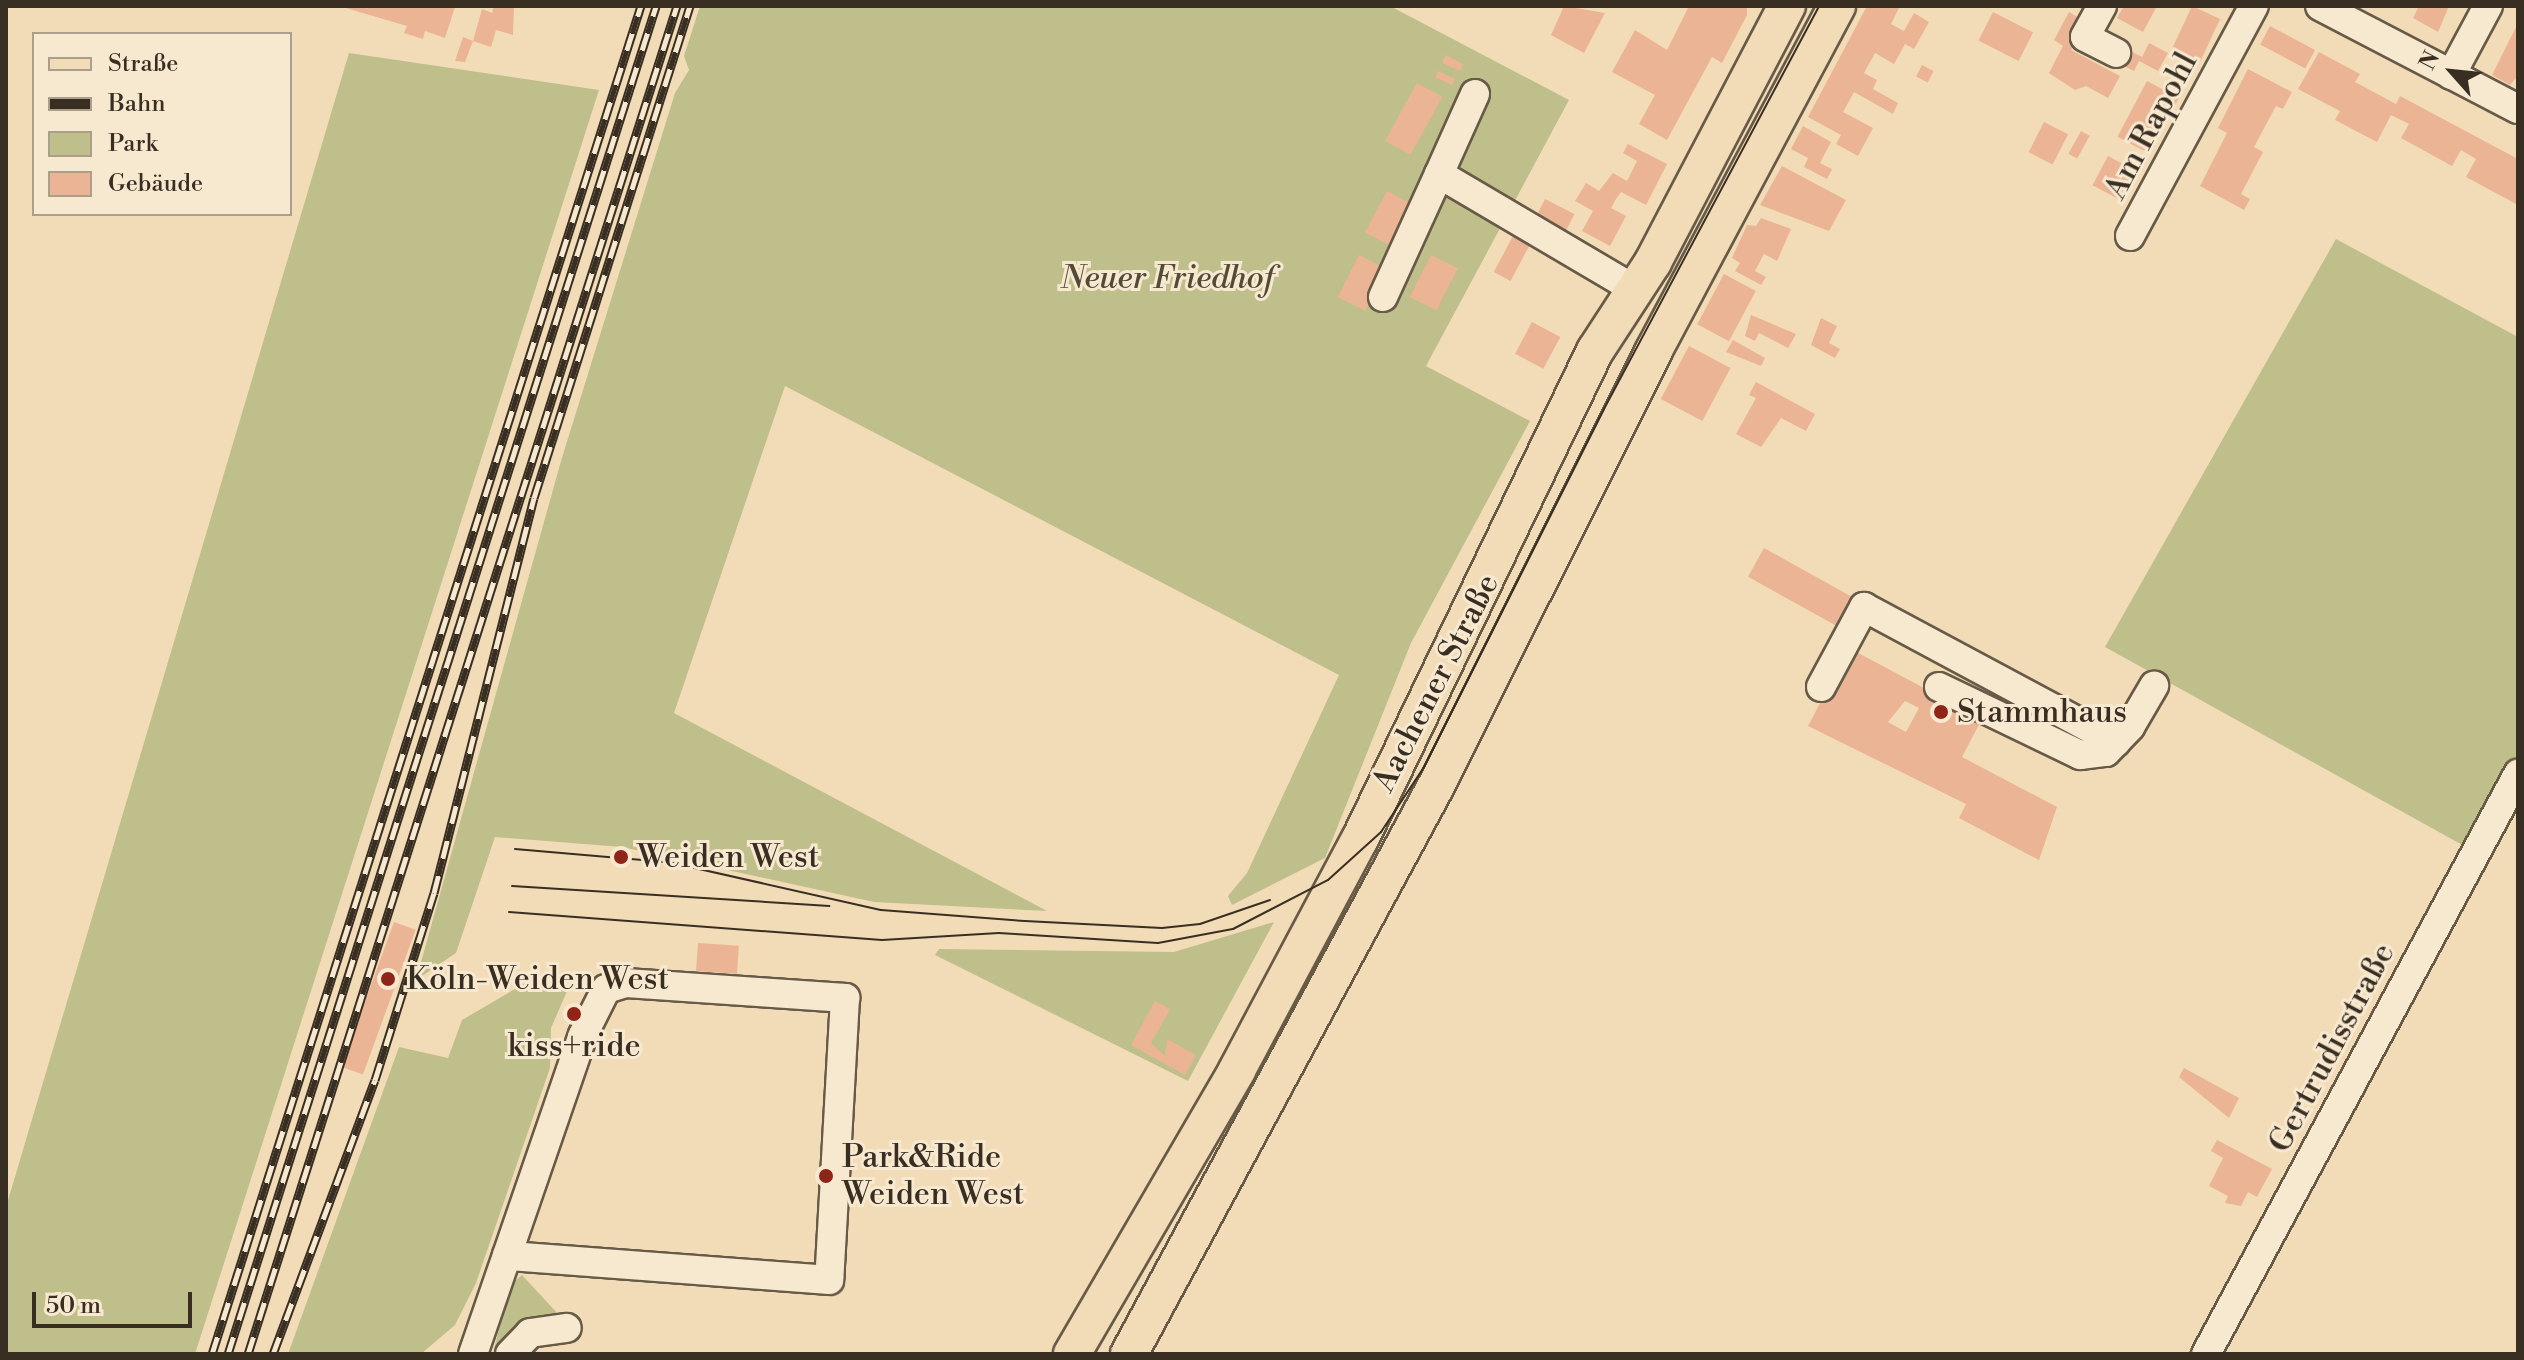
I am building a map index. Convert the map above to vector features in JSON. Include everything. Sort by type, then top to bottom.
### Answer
[{"type":"main road","name":"Aachener Straße","points":[[1072,1354],[1237,1070],[1360,839],[1607,329],[1634,289],[1787,6]]},
{"type":"main road","name":"Aachener Straße","points":[[1129,1354],[1438,782],[1630,402],[1837,6]]},
{"type":"main road","points":[[1607,329],[1596,401],[1612,411],[1630,402]]},
{"type":"street","points":[[2102,6],[2085,37],[2116,53]]},
{"type":"street","name":"Am Rapohl","points":[[2130,236],[2254,6]]},
{"type":"street","points":[[2320,6],[2518,109]]},
{"type":"street","points":[[2451,75],[2488,6]]},
{"type":"street","points":[[1383,297],[1475,94]]},
{"type":"street","points":[[1439,174],[1634,289]]},
{"type":"street","points":[[1821,687],[1864,607],[2116,742]]},
{"type":"street","points":[[1939,687],[2061,752],[2106,752],[2154,686]]},
{"type":"street","name":"Gertrudisstraße","points":[[2206,1354],[2518,774]]},
{"type":"street","points":[[473,1354],[583,1035],[606,989],[626,983],[845,998],[829,1280],[507,1256]]},
{"type":"street","points":[[510,1354],[530,1333],[567,1328]]},
{"type":"green space","name":"Neuer Friedhof","points":[[700,6],[1390,6],[1569,100],[1426,366],[1530,421],[1411,643],[1325,858],[1232,905],[1228,896],[1247,873],[1339,675],[785,386],[674,713],[1047,911],[874,902],[622,847],[495,837],[456,953],[416,980],[561,461],[675,93],[689,70],[684,56]]},
{"type":"green space","points":[[349,53],[599,90],[195,1354],[6,1354],[6,1207]]},
{"type":"green space","points":[[2336,239],[2518,337],[2518,774],[2475,852],[2105,647]]},
{"type":"green space","points":[[1274,922],[1188,1081],[935,955],[939,949],[1174,952]]},
{"type":"green space","points":[[527,982],[568,989],[551,1028],[550,1068],[476,1283],[455,1325],[421,1354],[288,1354],[399,1047],[448,1058],[462,1020]]},
{"type":"green space","points":[[522,1275],[559,1315],[493,1354],[509,1286]]},
{"type":"building","points":[[339,6],[455,7],[445,38],[425,31],[423,39],[404,33],[407,26]]},
{"type":"building","points":[[494,6],[514,6],[513,35],[496,30],[491,47],[473,41],[482,9],[492,13]]},
{"type":"building","points":[[1564,6],[1605,13],[1584,53],[1551,35]]},
{"type":"building","points":[[1689,6],[1747,6],[1747,15],[1722,63],[1712,57],[1667,140],[1639,124],[1655,95],[1612,72],[1635,30],[1667,50]]},
{"type":"building","points":[[1867,6],[1900,6],[1891,24],[1904,31],[1914,13],[1929,22],[1914,49],[1905,44],[1894,64],[1875,53],[1864,73],[1877,80],[1873,89],[1898,103],[1893,114],[1854,92],[1843,112],[1873,128],[1858,156],[1836,144],[1841,135],[1808,117]]},
{"type":"building","points":[[2075,6],[2097,6],[2071,50],[2120,76],[2108,98],[2086,86],[2075,90],[2049,73],[2063,46],[2054,40],[2069,12],[2079,18],[2083,10]]},
{"type":"building","points":[[2124,6],[2157,6],[2143,32],[2117,18]]},
{"type":"building","points":[[2192,6],[2220,19],[2200,62],[2172,49]]},
{"type":"building","points":[[2419,6],[2449,6],[2438,32],[2413,18]]},
{"type":"building","points":[[1993,12],[2033,32],[2019,61],[1978,41]]},
{"type":"building","points":[[2518,23],[2518,76],[2510,85],[2492,75]]},
{"type":"building","points":[[2270,26],[2315,50],[2305,68],[2260,45]]},
{"type":"building","points":[[463,37],[473,41],[465,62],[455,61]]},
{"type":"building","points":[[2149,43],[2168,53],[2158,71],[2139,61],[2134,71],[2118,63],[2125,48],[2142,57]]},
{"type":"building","points":[[2319,52],[2360,74],[2355,82],[2396,104],[2400,96],[2518,159],[2518,205],[2466,177],[2476,159],[2461,150],[2452,166],[2401,138],[2409,124],[2391,115],[2377,142],[2335,120],[2340,111],[2298,89]]},
{"type":"building","points":[[1446,55],[1463,64],[1460,71],[1442,63]]},
{"type":"building","points":[[1922,65],[1934,71],[1928,82],[1916,77]]},
{"type":"building","points":[[2248,69],[2292,92],[2283,109],[2276,106],[2254,147],[2263,152],[2241,194],[2250,199],[2244,210],[2200,186],[2227,133],[2218,128]]},
{"type":"building","points":[[1438,71],[1455,79],[1452,85],[1435,77]]},
{"type":"building","points":[[2147,81],[2179,98],[2149,154],[2117,137]]},
{"type":"building","points":[[1417,83],[1442,97],[1410,155],[1385,141]]},
{"type":"building","points":[[2044,122],[2068,134],[2053,165],[2029,152]]},
{"type":"building","points":[[1803,126],[1831,142],[1820,163],[1832,169],[1827,179],[1804,167],[1808,158],[1791,149]]},
{"type":"building","points":[[2081,131],[2090,136],[2077,159],[2068,154]]},
{"type":"building","points":[[1628,144],[1667,164],[1646,205],[1621,192],[1616,199],[1611,208],[1626,216],[1610,246],[1582,231],[1593,211],[1575,201],[1586,183],[1599,191],[1613,173],[1627,181],[1637,161],[1623,153]]},
{"type":"building","points":[[2108,156],[2140,173],[2124,202],[2093,185]]},
{"type":"building","points":[[1782,166],[1846,200],[1829,231],[1760,205]]},
{"type":"building","points":[[1387,191],[1415,206],[1393,248],[1365,232]]},
{"type":"building","points":[[1545,199],[1574,214],[1565,233],[1535,218]]},
{"type":"building","points":[[1761,218],[1791,229],[1777,261],[1764,254],[1755,271],[1766,277],[1761,285],[1735,271],[1740,263],[1732,258],[1747,225],[1756,226]]},
{"type":"building","points":[[1514,234],[1531,243],[1511,281],[1494,272]]},
{"type":"building","points":[[1359,255],[1387,269],[1365,311],[1338,297]]},
{"type":"building","points":[[1431,255],[1458,269],[1436,310],[1410,297]]},
{"type":"building","points":[[1724,274],[1756,291],[1729,341],[1697,324]]},
{"type":"building","points":[[1751,315],[1796,334],[1788,348],[1759,333],[1755,341],[1745,336]]},
{"type":"building","points":[[1821,318],[1837,326],[1829,343],[1840,349],[1835,358],[1811,345]]},
{"type":"building","points":[[1532,322],[1560,337],[1543,369],[1515,354]]},
{"type":"building","points":[[1733,340],[1765,358],[1761,366],[1726,352]]},
{"type":"building","points":[[1689,346],[1730,368],[1702,421],[1661,399]]},
{"type":"building","points":[[1756,382],[1815,414],[1806,431],[1781,418],[1761,447],[1736,434],[1756,398],[1749,395]]},
{"type":"building","points":[[1764,548],[1856,599],[1840,628],[1748,577]]},
{"type":"building","points":[[1849,648],[1982,719],[1962,757],[2057,807],[2039,860],[1959,818],[1966,804],[1808,726]],"holes":[[[1905,701],[1919,708],[1906,732],[1888,722]]]},
{"type":"building","points":[[394,922],[416,930],[363,1075],[341,1067]]},
{"type":"building","points":[[698,943],[739,946],[737,974],[696,971]]},
{"type":"building","points":[[1155,1001],[1170,1009],[1151,1043],[1165,1056],[1167,1039],[1196,1055],[1185,1075],[1131,1045]]},
{"type":"building","points":[[2184,1068],[2239,1098],[2229,1118],[2179,1077]]},
{"type":"building","points":[[2217,1140],[2272,1169],[2257,1197],[2248,1192],[2241,1206],[2225,1203],[2228,1196],[2209,1186],[2223,1158],[2211,1151]]},
{"type":"tram line","points":[[509,912],[882,940],[999,933],[1158,943],[1233,929],[1328,880],[1381,832],[1424,767],[1604,409],[1819,6]]},
{"type":"tram line","points":[[515,849],[668,862],[881,910],[1025,921],[1162,928],[1200,924],[1270,900]]},
{"type":"tram line","points":[[512,886],[829,906]]},
{"type":"railway","points":[[212,1354],[641,6]]},
{"type":"railway","points":[[228,1354],[656,6]]},
{"type":"railway","points":[[248,1354],[677,6]]},
{"type":"railway","points":[[273,1354],[375,1080],[434,893],[534,498],[690,6]]},
{"type":"place","name":"Stammhaus","points":[[1941,712]]},
{"type":"place","name":"Weiden West","points":[[621,857]]},
{"type":"place","name":"Köln-Weiden West","points":[[388,979]]},
{"type":"place","name":"kiss+ride","points":[[574,1014]]},
{"type":"place","name":"Park&Ride Weiden West","points":[[826,1176]]}]
